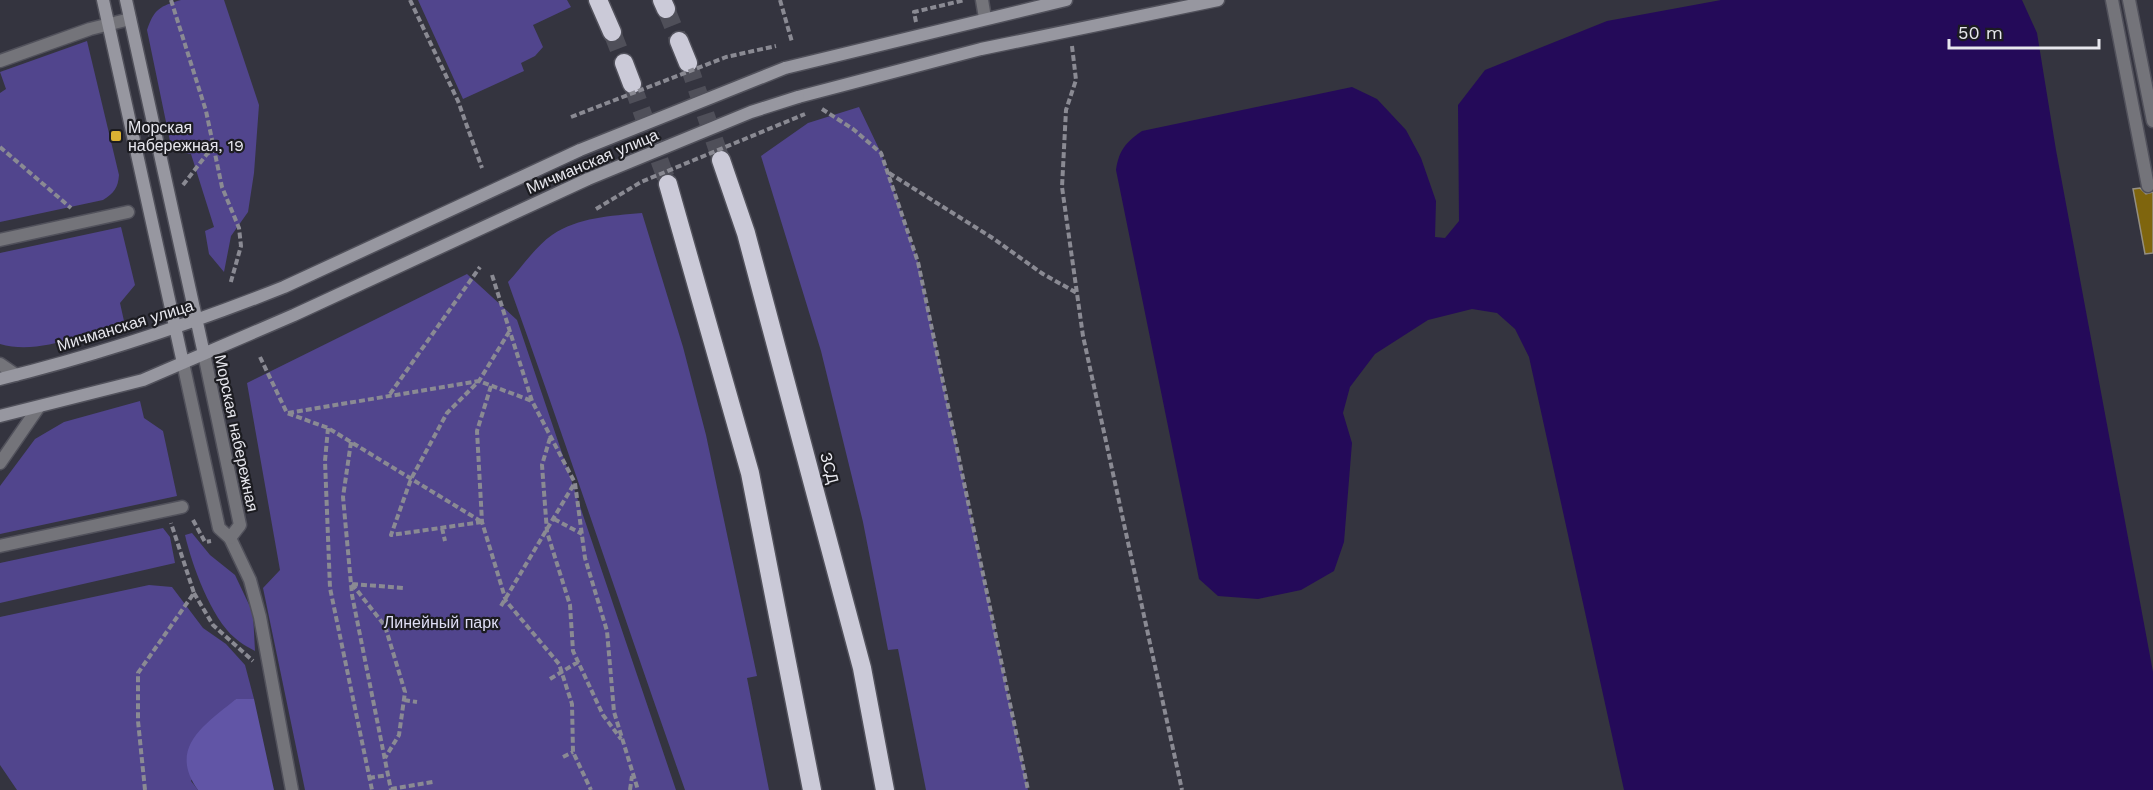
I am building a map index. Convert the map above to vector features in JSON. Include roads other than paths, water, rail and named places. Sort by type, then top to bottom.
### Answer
[{"type":"highway","points":[[598,0],[612,32]]},
{"type":"highway","points":[[679,40],[688,63]]},
{"type":"highway","points":[[624,63],[632,84]]},
{"type":"highway","name":"ЗСД","points":[[722,159],[746,233],[859,656],[885,790]]},
{"type":"highway","points":[[668,184],[750,472],[812,790]]},
{"type":"main road","points":[[103,0],[183,363]]},
{"type":"main road","name":"Морская набережная","points":[[126,0],[204,354]]},
{"type":"main road","name":"Мичманская улица","points":[[0,379],[196,321],[284,286],[580,150],[785,68],[1066,0]]},
{"type":"main road","name":"Мичманская улица","points":[[0,416],[143,380],[588,179],[751,112],[798,97],[970,51],[1218,0]]},
{"type":"street","points":[[981,0],[985,18]]},
{"type":"street","points":[[2112,0],[2148,186]]},
{"type":"street","points":[[2129,0],[2153,121]]},
{"type":"street","points":[[0,61],[108,24],[130,19]]},
{"type":"street","points":[[0,240],[128,212]]},
{"type":"street","name":"Морская набережная","points":[[204,354],[240,525],[230,538]]},
{"type":"street","points":[[183,363],[219,528],[230,538],[250,580],[260,616],[265,656],[292,790]]},
{"type":"street","points":[[0,364],[16,375]]},
{"type":"street","points":[[0,462],[38,408]]},
{"type":"street","points":[[0,546],[182,507]]},
{"type":"tunnel","points":[[666,9],[679,41]]},
{"type":"tunnel","points":[[612,32],[624,63]]},
{"type":"tunnel","points":[[688,63],[721,160]]},
{"type":"tunnel","points":[[632,84],[668,184]]},
{"type":"place","name":"Морская набережная, 19","points":[[116,136]]},
{"type":"park label","name":"Линейный парк","points":[[441,622]]}]
